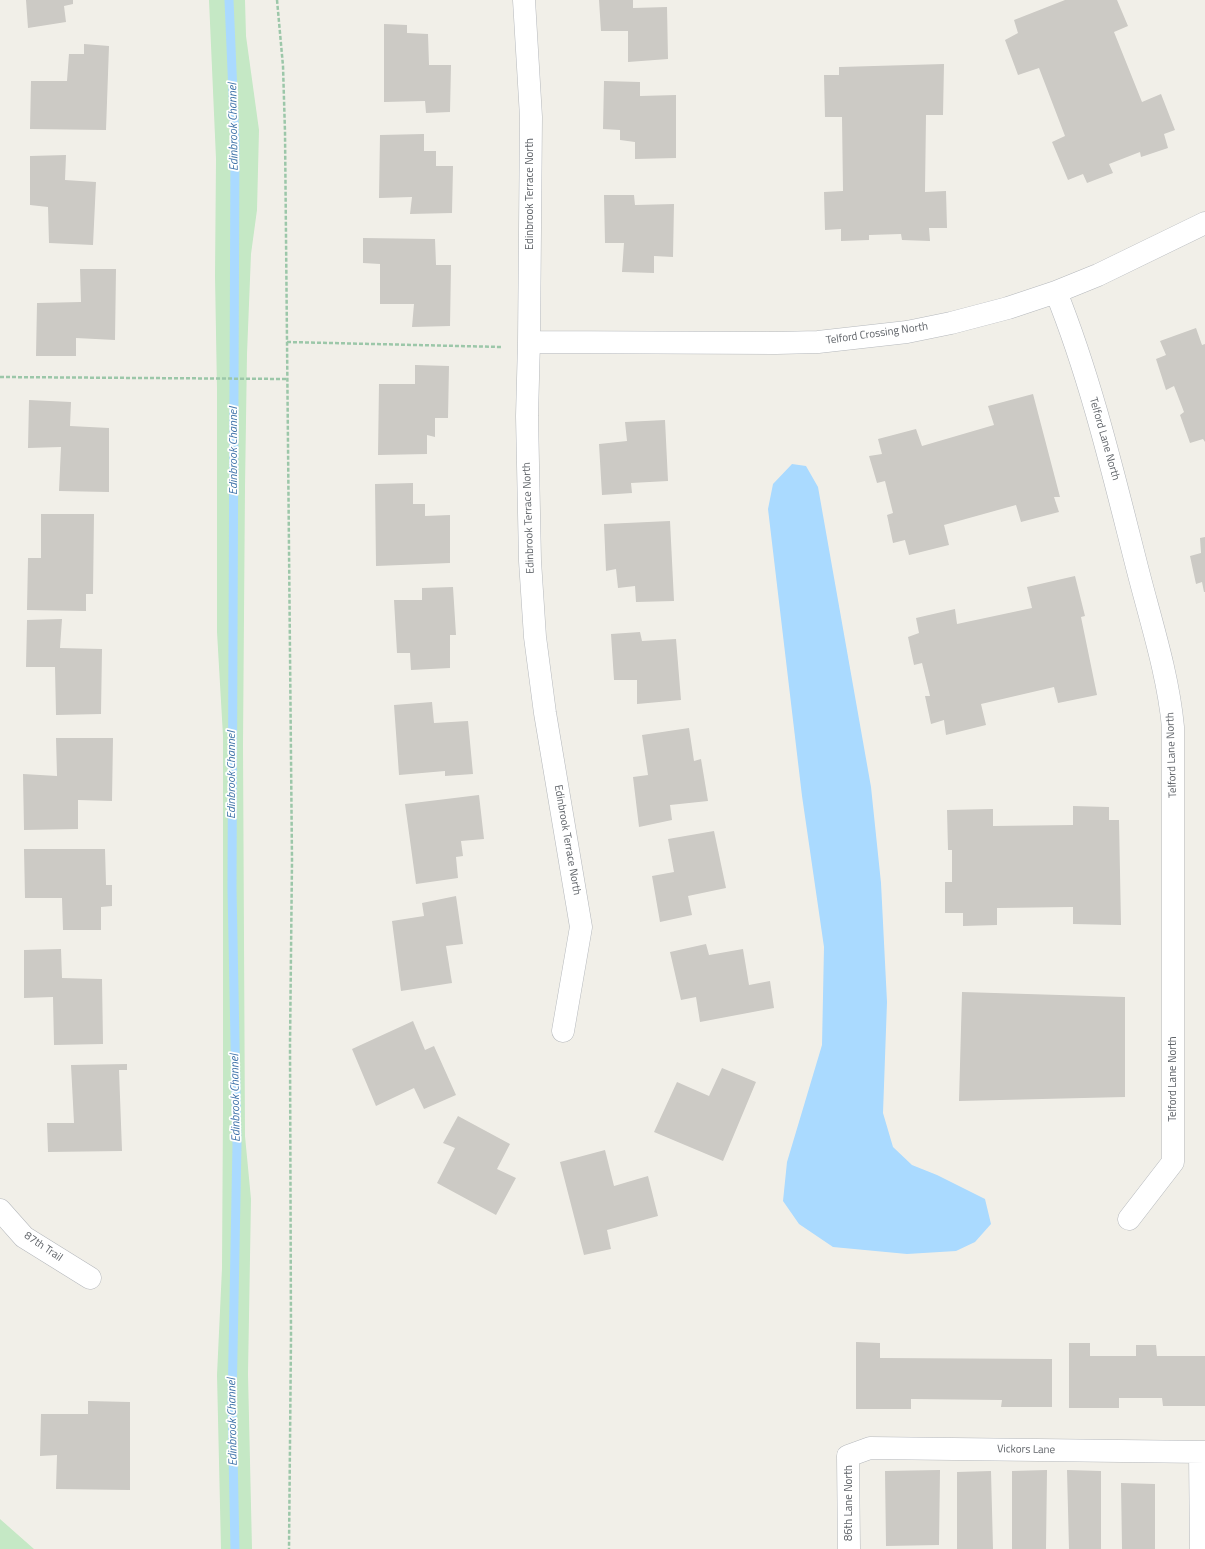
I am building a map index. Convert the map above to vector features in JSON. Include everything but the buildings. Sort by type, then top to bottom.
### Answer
[{"type":"street","name":"Edinbrook Terrace North","points":[[524,0],[531,117],[527,416],[530,561],[535,637],[544,713],[581,927],[563,1031]]},
{"type":"street","name":"Telford Crossing North","points":[[529,342],[776,343],[853,339],[907,332],[951,323],[1008,308],[1056,292],[1098,275],[1205,224]]},
{"type":"street","name":"Telford Lane North","points":[[1056,292],[1074,337],[1114,475],[1172,712],[1174,741],[1173,1162],[1129,1219]]},
{"type":"street","name":"87th Trail","points":[[0,1210],[24,1237],[90,1278]]},
{"type":"street","name":"Vickors Lane","points":[[848,1456],[870,1448],[1202,1452]]},
{"type":"street","points":[[1201,1549],[1202,1452]]},
{"type":"street","name":"86th Lane North","points":[[848,1456],[849,1549]]},
{"type":"path","points":[[277,0],[283,66],[285,132],[286,379],[292,861],[289,1549]]},
{"type":"path","points":[[287,342],[508,347],[529,342]]},
{"type":"path","points":[[0,377],[286,379]]},
{"type":"green space","points":[[209,0],[245,0],[246,36],[259,130],[257,210],[251,254],[247,354],[243,745],[245,1136],[251,1199],[248,1374],[252,1549],[221,1549],[217,1375],[222,1268],[223,736],[217,632],[217,390],[215,276],[216,159]]},
{"type":"green space","points":[[0,1519],[34,1549],[0,1549]]},
{"type":"water","points":[[792,464],[806,466],[818,487],[871,787],[881,883],[887,1002],[883,1113],[893,1147],[912,1165],[937,1175],[985,1199],[991,1224],[975,1242],[956,1251],[907,1254],[833,1247],[799,1224],[783,1201],[787,1162],[822,1045],[824,947],[802,796],[768,509],[773,484]]},
{"type":"waterway","name":"Edinbrook Channel","points":[[229,0],[235,140],[232,888],[237,1144],[232,1405],[235,1549]]}]
